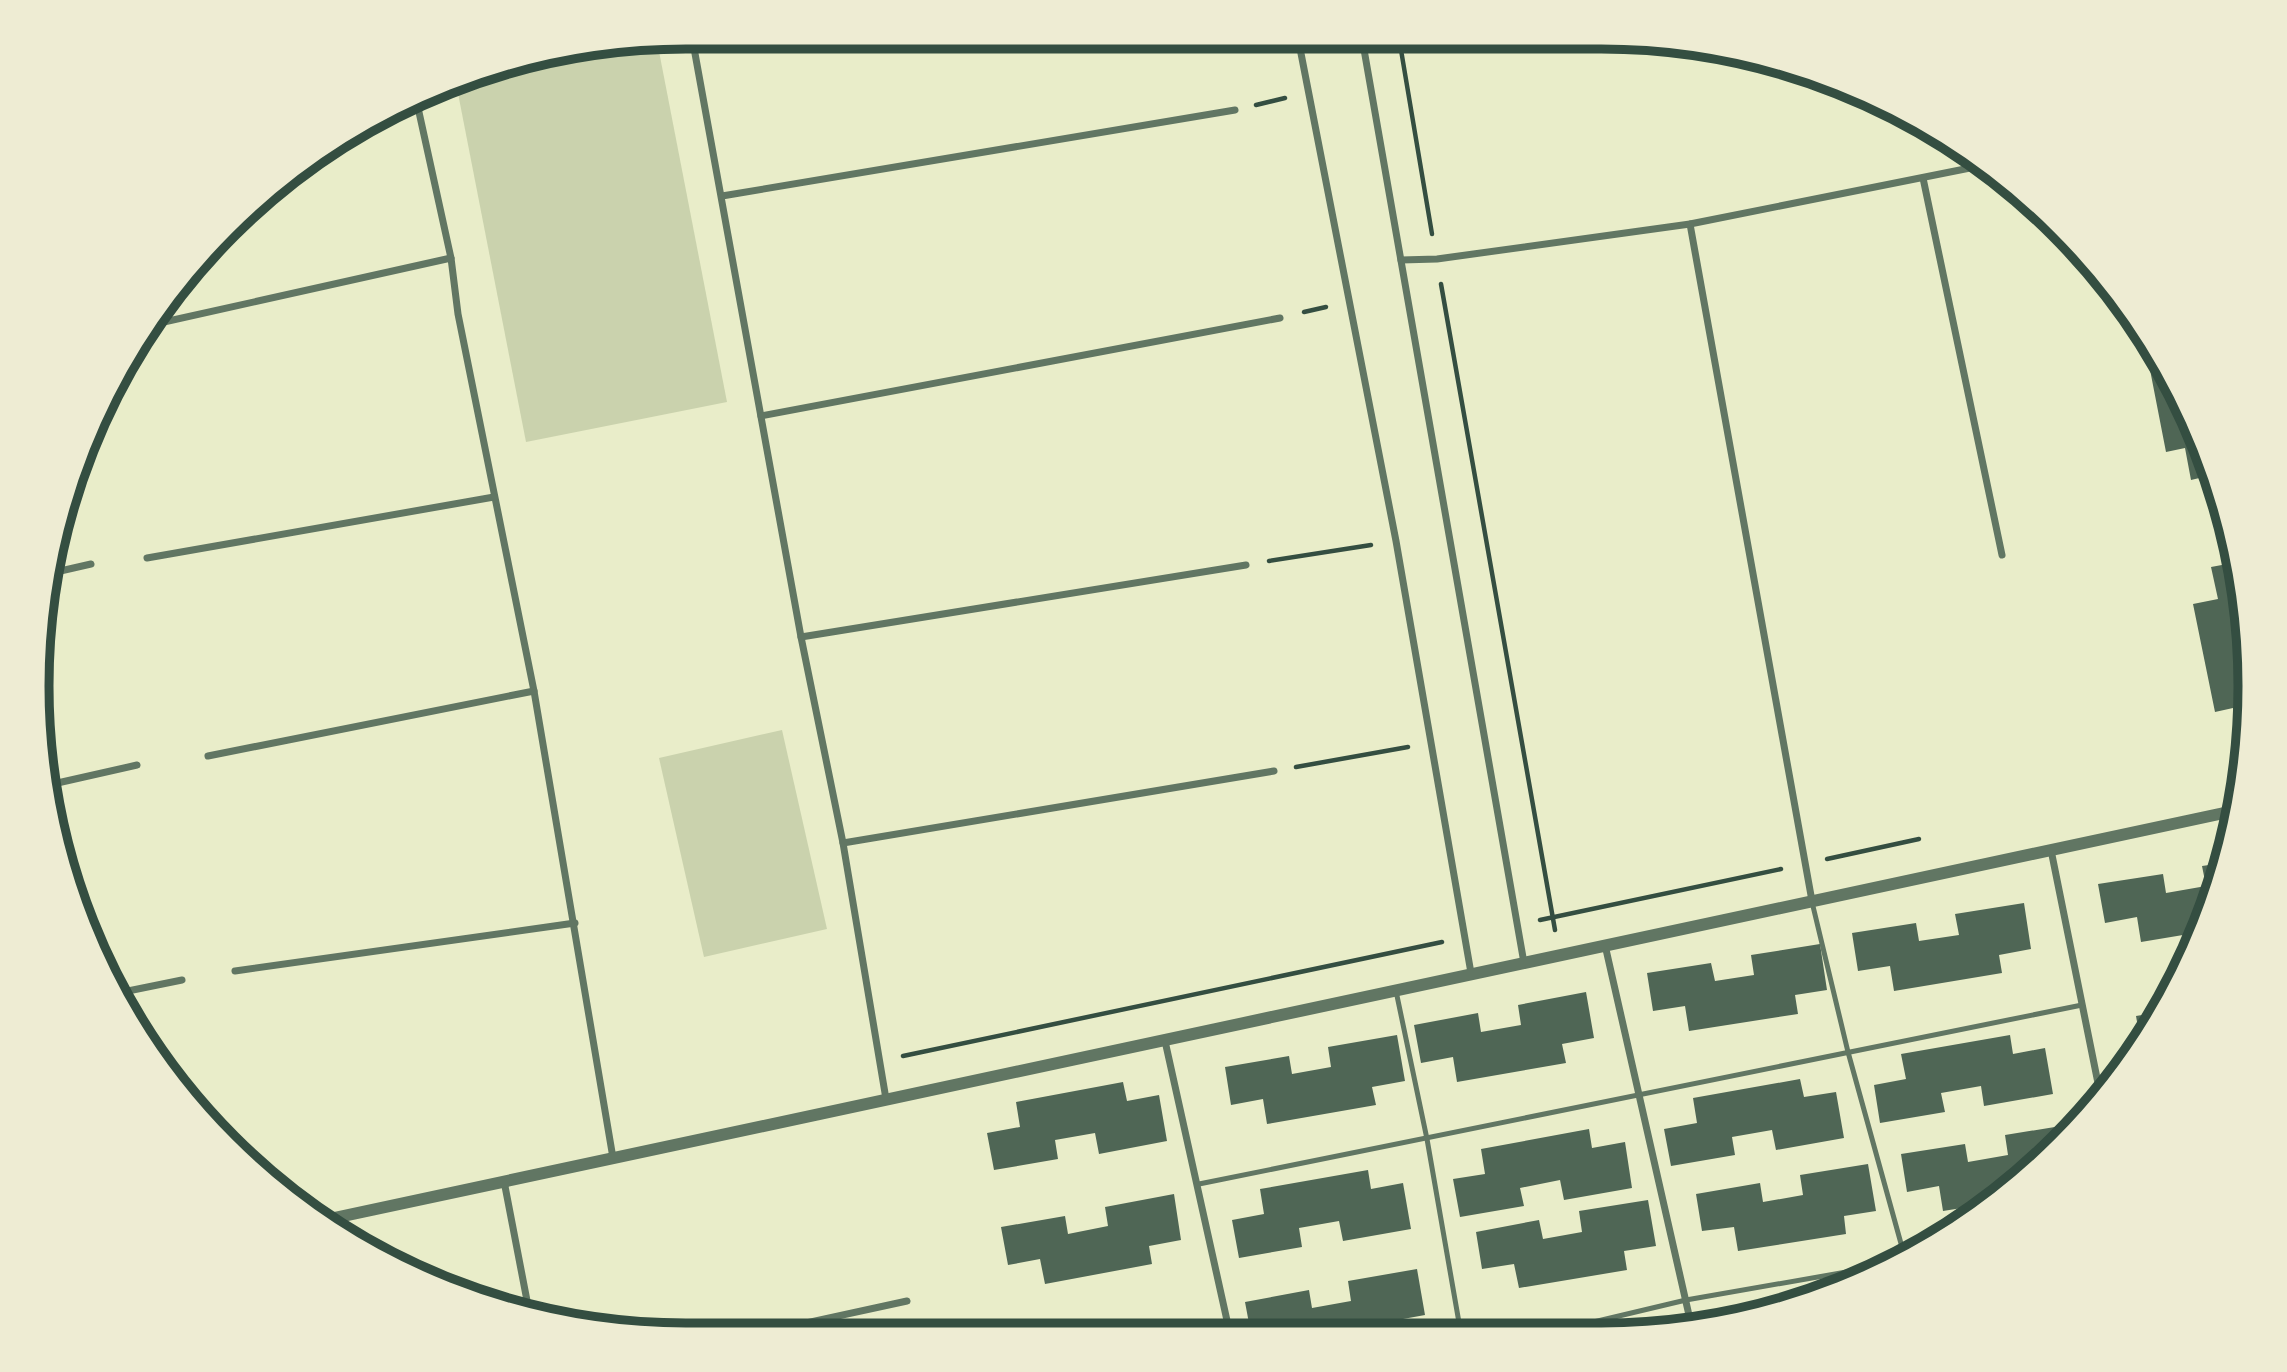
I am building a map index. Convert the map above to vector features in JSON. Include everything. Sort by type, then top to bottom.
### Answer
[{"type":"street","points":[[694,49],[802,636],[843,843],[886,1099]]},
{"type":"street","points":[[1300,49],[1396,541],[1471,973]]},
{"type":"street","points":[[1364,49],[1524,963]]},
{"type":"street","points":[[418,108],[452,258],[458,314],[534,691],[613,1158]]},
{"type":"street","points":[[722,196],[1235,110]]},
{"type":"street","points":[[1401,260],[1437,259],[1690,224],[1971,168]]},
{"type":"street","points":[[1923,178],[2002,555]]},
{"type":"street","points":[[1690,224],[1812,901]]},
{"type":"street","points":[[163,322],[452,258]]},
{"type":"street","points":[[761,416],[1280,318]]},
{"type":"street","points":[[147,558],[494,497]]},
{"type":"street","points":[[59,571],[91,564]]},
{"type":"street","points":[[802,636],[1246,565]]},
{"type":"street","points":[[208,757],[534,691]]},
{"type":"street","points":[[56,783],[137,765]]},
{"type":"street","points":[[843,843],[1274,771]]},
{"type":"street","points":[[335,1218],[2225,813]]},
{"type":"street","points":[[2051,850],[2098,1084]]},
{"type":"street","points":[[234,971],[575,922]]},
{"type":"street","points":[[1605,945],[1690,1317]]},
{"type":"street","points":[[127,991],[182,980]]},
{"type":"street","points":[[1166,1041],[1228,1323]]},
{"type":"street","points":[[504,1180],[527,1303]]},
{"type":"street","points":[[806,1323],[907,1301]]},
{"type":"lane","points":[[1812,901],[1848,1052],[1902,1247]]},
{"type":"lane","points":[[1396,991],[1427,1139],[1459,1323]]},
{"type":"lane","points":[[1199,1184],[2082,1005]]},
{"type":"lane","points":[[1589,1323],[1686,1300],[1854,1271]]},
{"type":"path","points":[[1401,49],[1560,955]]},
{"type":"path","points":[[1235,110],[1310,92]]},
{"type":"path","points":[[1280,318],[1351,302]]},
{"type":"path","points":[[1246,565],[1396,541]]},
{"type":"path","points":[[1274,771],[1429,743]]},
{"type":"path","points":[[1517,925],[1919,839]]},
{"type":"path","points":[[880,1061],[1465,937]]},
{"type":"green space","points":[[659,50],[727,402],[526,442],[458,91],[562,61],[603,54]]},
{"type":"green space","points":[[782,730],[827,929],[704,957],[659,758]]},
{"type":"building","points":[[2148,360],[2190,442],[2203,477],[2191,480],[2185,448],[2166,452]]},
{"type":"building","points":[[2226,564],[2233,603],[2237,644],[2237,729],[2233,708],[2215,712],[2193,604],[2218,599],[2211,567]]},
{"type":"building","points":[[2212,865],[2206,885],[2202,866]]},
{"type":"building","points":[[2163,874],[2166,893],[2205,886],[2188,934],[2141,942],[2137,917],[2105,923],[2098,884]]},
{"type":"building","points":[[2024,903],[2031,949],[1999,955],[2002,973],[1894,991],[1890,966],[1858,971],[1852,933],[1916,923],[1919,941],[1959,935],[1955,914]]},
{"type":"building","points":[[1820,944],[1827,990],[1795,995],[1798,1014],[1689,1031],[1685,1006],[1653,1011],[1647,973],[1711,963],[1715,981],[1754,975],[1751,955]]},
{"type":"building","points":[[1586,992],[1594,1038],[1562,1044],[1566,1063],[1457,1082],[1453,1057],[1421,1063],[1414,1025],[1478,1013],[1481,1032],[1521,1025],[1518,1005]]},
{"type":"building","points":[[2147,1014],[2138,1028],[2136,1016]]},
{"type":"building","points":[[1397,1035],[1405,1081],[1372,1087],[1376,1105],[1267,1124],[1263,1099],[1231,1105],[1225,1067],[1289,1056],[1292,1074],[1331,1067],[1328,1047]]},
{"type":"building","points":[[2010,1035],[2013,1054],[2045,1048],[2053,1094],[1984,1106],[1981,1086],[1941,1093],[1945,1112],[1880,1123],[1874,1085],[1906,1079],[1901,1054]]},
{"type":"building","points":[[1800,1079],[1804,1097],[1836,1092],[1844,1138],[1776,1150],[1772,1130],[1732,1137],[1735,1155],[1671,1166],[1664,1129],[1697,1123],[1693,1098]]},
{"type":"building","points":[[1123,1082],[1127,1101],[1159,1095],[1167,1141],[1099,1154],[1095,1133],[1055,1140],[1058,1159],[994,1170],[987,1133],[1020,1127],[1016,1102]]},
{"type":"building","points":[[2061,1126],[2021,1165],[1967,1207],[1943,1211],[1939,1186],[1907,1192],[1901,1154],[1965,1144],[1968,1162],[2008,1155],[2005,1135]]},
{"type":"building","points":[[1589,1129],[1592,1148],[1625,1142],[1632,1188],[1564,1200],[1560,1180],[1520,1188],[1524,1206],[1460,1217],[1453,1179],[1485,1174],[1481,1149]]},
{"type":"building","points":[[1868,1164],[1876,1211],[1844,1216],[1846,1234],[1738,1251],[1734,1227],[1702,1231],[1696,1194],[1760,1183],[1763,1202],[1803,1195],[1800,1175]]},
{"type":"building","points":[[1368,1170],[1371,1189],[1403,1183],[1411,1229],[1343,1241],[1339,1221],[1299,1228],[1302,1247],[1239,1258],[1232,1220],[1264,1214],[1260,1189]]},
{"type":"building","points":[[1174,1194],[1181,1240],[1149,1246],[1152,1264],[1045,1284],[1040,1259],[1008,1265],[1001,1227],[1065,1216],[1068,1234],[1108,1226],[1105,1207]]},
{"type":"building","points":[[1648,1200],[1656,1246],[1624,1251],[1627,1270],[1519,1288],[1514,1264],[1482,1269],[1476,1232],[1539,1220],[1543,1239],[1582,1232],[1579,1211]]},
{"type":"building","points":[[1417,1269],[1425,1315],[1392,1323],[1249,1323],[1245,1302],[1309,1290],[1312,1308],[1351,1301],[1348,1281]]}]
